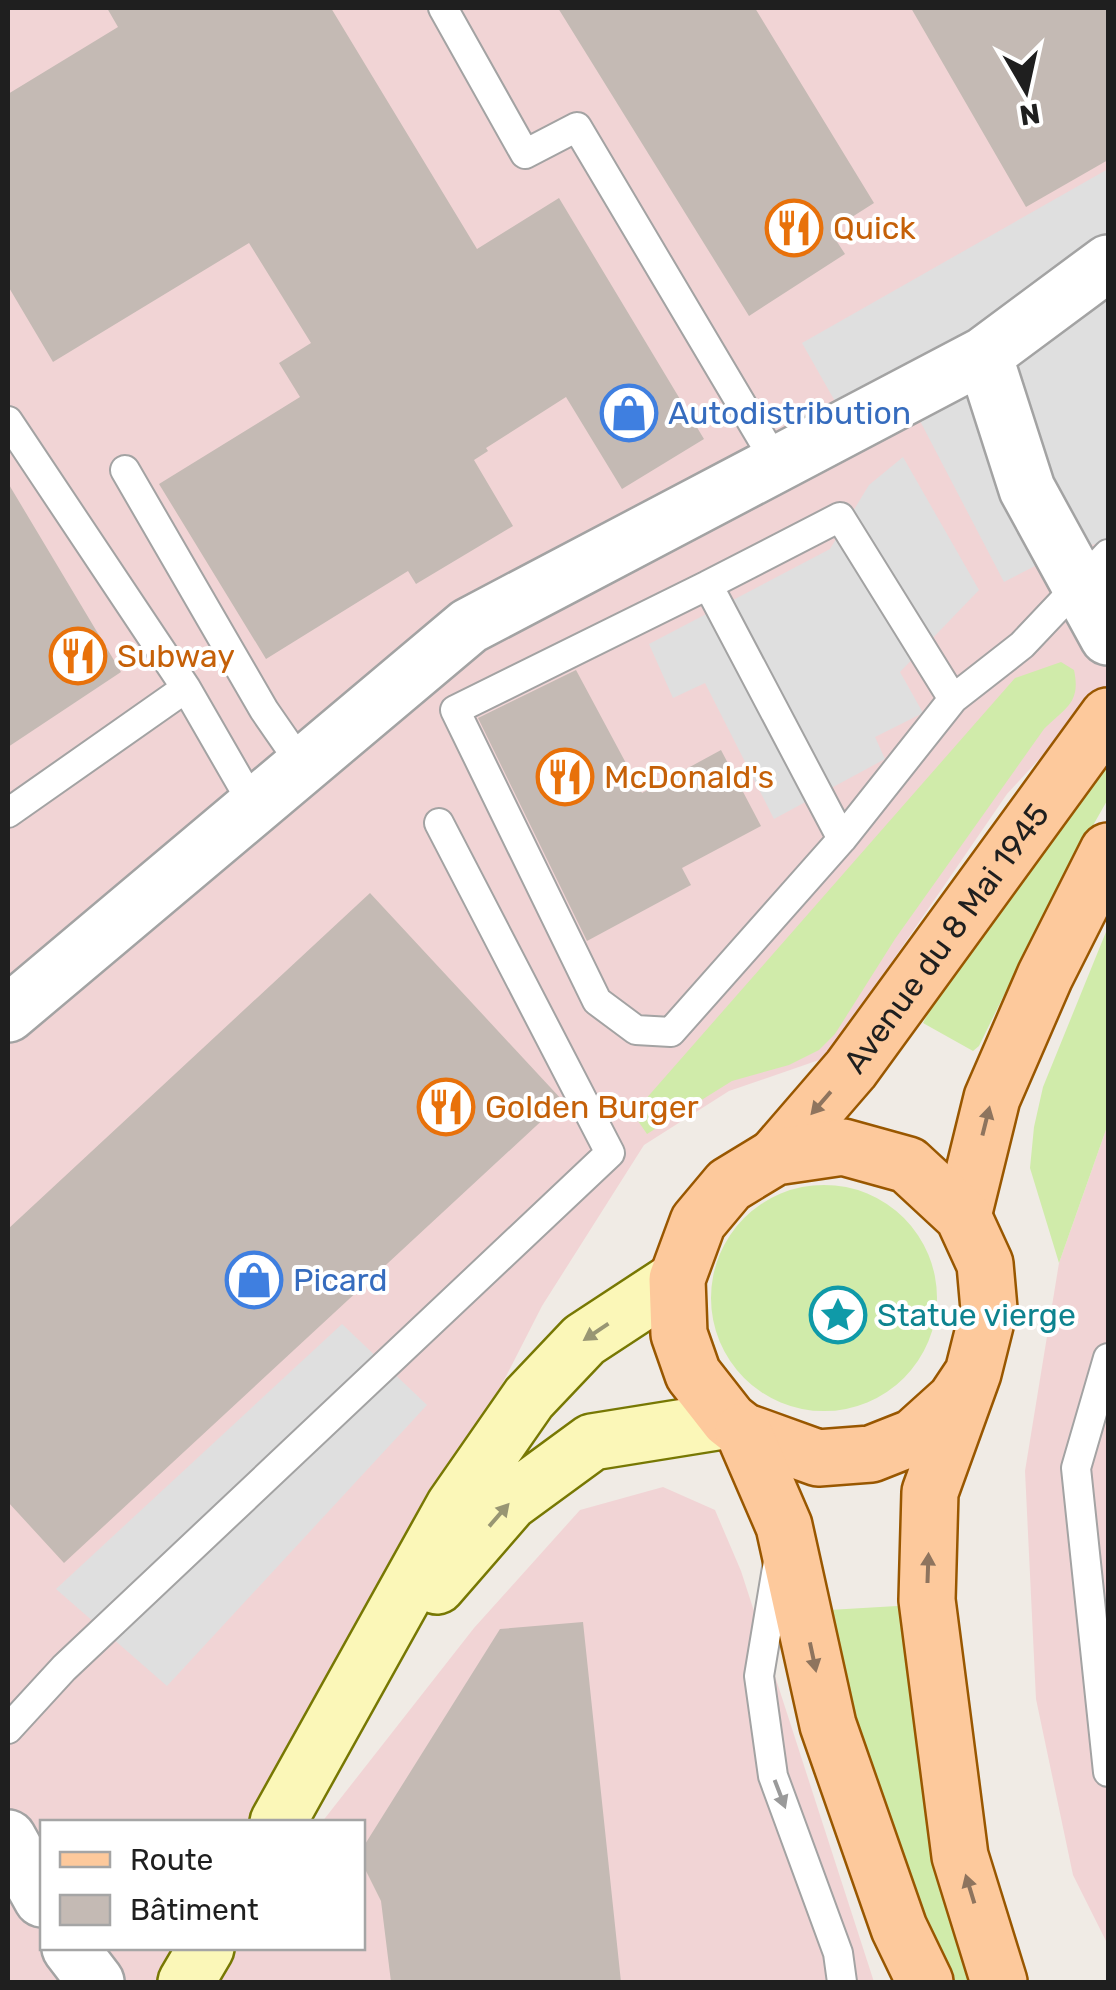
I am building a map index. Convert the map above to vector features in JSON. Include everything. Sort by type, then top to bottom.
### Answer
[{"type":"main road","name":"Avenue du 8 Mai 1945","points":[[775,1157],[851,1068],[1108,716]]},
{"type":"main road","points":[[963,1216],[992,1098],[1045,976],[1108,851]]},
{"type":"main road","points":[[926,1982],[899,1928],[828,1724],[784,1526],[736,1426],[693,1374],[679,1334],[678,1279],[698,1222],[729,1185],[775,1157],[843,1147],[908,1166],[963,1216],[985,1264],[990,1309],[972,1374],[930,1492],[927,1600],[960,1856],[999,1982]]},
{"type":"main road","points":[[280,1820],[454,1506],[529,1398],[584,1340],[678,1279]]},
{"type":"main road","points":[[280,1820],[434,1589],[510,1502],[592,1442],[736,1426],[818,1458],[871,1454],[914,1437],[955,1400],[972,1374]]},
{"type":"main road","points":[[186,1982],[205,1950]]},
{"type":"street","points":[[8,1014],[469,626],[984,355],[1108,263]]},
{"type":"street","points":[[984,355],[1027,489],[1094,570],[1108,637]]},
{"type":"street","points":[[8,1838],[40,1895]]},
{"type":"street","points":[[72,1950],[96,1982]]},
{"type":"lane","points":[[443,8],[526,154],[578,127],[777,464]]},
{"type":"lane","points":[[8,420],[186,688],[254,806]]},
{"type":"lane","points":[[125,470],[264,710],[302,764]]},
{"type":"lane","points":[[953,698],[840,517],[455,710],[597,1001],[636,1030],[672,1032],[842,839],[953,698],[1022,645],[1094,570]]},
{"type":"lane","points":[[708,585],[842,839]]},
{"type":"lane","points":[[8,813],[186,688]]},
{"type":"lane","points":[[8,1729],[64,1668],[610,1153],[439,824]]},
{"type":"lane","points":[[1108,1358],[1076,1468],[1098,1560],[1108,1772]]},
{"type":"lane","points":[[784,1526],[759,1676],[773,1776],[838,1953],[842,1982]]},
{"type":"shaded area","points":[[8,8],[1108,8],[1108,684],[1007,794],[834,1046],[819,1060],[729,1091],[644,1145],[542,1306],[279,1820],[40,1820],[40,1950],[204,1950],[185,1982],[8,1982]]},
{"type":"shaded area","points":[[1108,169],[1108,541],[1062,552],[1004,582],[907,396],[849,426],[802,343]]},
{"type":"shaded area","points":[[903,457],[979,590],[900,672],[923,713],[875,737],[885,759],[774,819],[705,683],[673,698],[649,644],[830,549],[869,485]]},
{"type":"shaded area","points":[[1108,1124],[1108,1945],[1073,1875],[1036,1699],[1025,1471],[1059,1263]]},
{"type":"shaded area","points":[[342,1324],[427,1405],[167,1686],[56,1589]]},
{"type":"shaded area","points":[[663,1487],[715,1510],[741,1571],[874,1982],[197,1982],[222,1950],[365,1950],[365,1820],[324,1820],[474,1628],[580,1510]]},
{"type":"green space","points":[[1061,662],[1074,670],[1075,690],[1070,704],[1044,729],[895,939],[835,1034],[819,1050],[789,1065],[732,1081],[647,1134],[636,1118],[637,1109],[1015,678]]},
{"type":"green space","points":[[1108,749],[1108,799],[973,1051],[923,1023]]},
{"type":"green space","points":[[1108,927],[1108,1124],[1059,1263],[1030,1168],[1034,1127],[1043,1087]]},
{"type":"green space","points":[[824,1185],[867,1193],[904,1218],[929,1255],[937,1298],[929,1341],[904,1378],[867,1403],[824,1411],[781,1403],[744,1378],[719,1341],[711,1298],[719,1255],[744,1218],[781,1193]]},
{"type":"green space","points":[[897,1606],[910,1610],[981,1982],[949,1982],[859,1756],[829,1610]]},
{"type":"building","points":[[107,8],[331,8],[477,249],[559,198],[704,439],[622,489],[566,397],[486,448],[488,451],[474,460],[513,526],[416,584],[408,571],[266,659],[159,484],[300,397],[279,363],[311,343],[249,243],[53,362],[8,286],[8,94],[118,27]]},
{"type":"building","points":[[558,8],[755,8],[874,203],[830,231],[845,254],[749,316]]},
{"type":"building","points":[[911,8],[1108,8],[1108,160],[1026,207]]},
{"type":"building","points":[[8,483],[121,672],[8,747]]},
{"type":"building","points":[[576,670],[642,793],[721,750],[761,826],[682,868],[691,885],[587,941],[478,718]]},
{"type":"building","points":[[370,893],[563,1101],[64,1563],[8,1502],[8,1229]]},
{"type":"building","points":[[583,1622],[621,1982],[391,1982],[381,1901],[365,1869],[365,1844],[500,1629]]},
{"type":"place","name":"Quick","points":[[794,228]]},
{"type":"place","name":"Autodistribution","points":[[629,413]]},
{"type":"place","name":"Subway","points":[[78,656]]},
{"type":"place","name":"McDonald's","points":[[565,777]]},
{"type":"place","name":"Golden Burger","points":[[446,1107]]},
{"type":"place","name":"Picard","points":[[254,1280]]},
{"type":"place","name":"Statue vierge","points":[[838,1315]]}]
